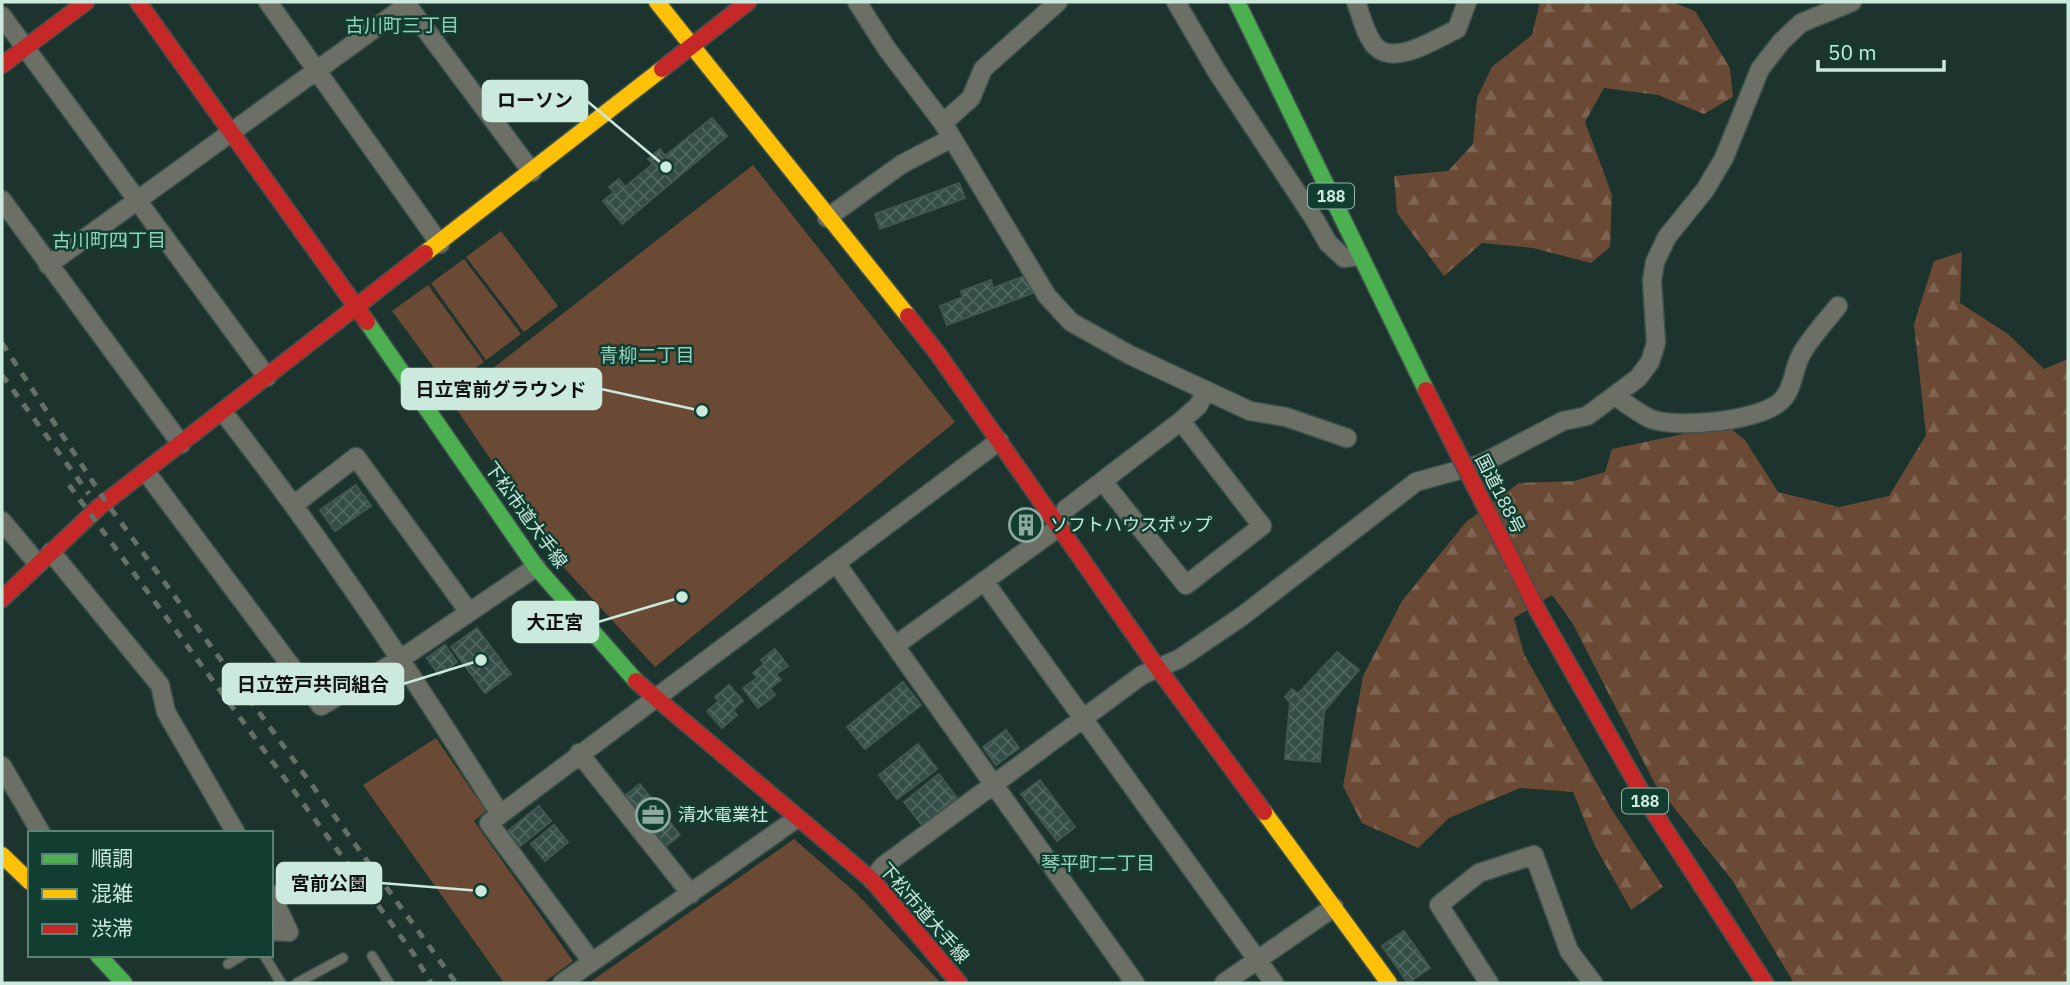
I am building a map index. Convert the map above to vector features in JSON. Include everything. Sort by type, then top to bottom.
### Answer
[{"type":"main road","points":[[2,65],[86,2]]},
{"type":"main road","name":"下松市道大手線","points":[[138,2],[358,308],[536,567],[627,674],[796,819],[872,880],[959,983]]},
{"type":"main road","points":[[657,2],[691,48],[938,354],[1157,667],[1388,983]]},
{"type":"main road","points":[[2,599],[99,507],[748,2]]},
{"type":"main road","name":"国道188号","points":[[1237,2],[1359,256],[1538,611],[1594,715],[1688,872],[1765,983]]},
{"type":"main road","points":[[2,855],[28,880]]},
{"type":"main road","points":[[99,957],[116,981]]},
{"type":"street","points":[[268,2],[440,244]]},
{"type":"street","points":[[857,2],[887,50],[948,131],[1047,296],[1071,322],[1250,411],[1286,417],[1347,438]]},
{"type":"street","points":[[827,218],[948,131],[971,98],[983,69],[1058,2]]},
{"type":"street","points":[[1176,2],[1217,72],[1328,243],[1344,258],[1359,256]]},
{"type":"street","points":[[1356,2],[1374,46],[1386,53],[1402,53],[1457,29],[1467,2]]},
{"type":"street","points":[[872,880],[883,866],[1082,719],[1157,667],[1179,659],[1241,617],[1416,482],[1440,473],[1481,464],[1563,421],[1587,416],[1638,378],[1650,362],[1656,343],[1652,281],[1655,262],[1667,237],[1704,190],[1724,158],[1760,69],[1781,42],[1801,23],[1852,2]]},
{"type":"street","points":[[48,265],[232,134],[406,3],[532,172]]},
{"type":"street","points":[[2,16],[267,377]]},
{"type":"street","points":[[2,200],[181,444]]},
{"type":"street","points":[[1615,396],[1649,418],[1671,425],[1746,416],[1766,410],[1779,404],[1787,394],[1800,355],[1838,306]]},
{"type":"street","points":[[895,645],[1059,527],[1066,509],[1181,421],[1198,406],[1206,391]]},
{"type":"street","points":[[223,412],[295,504],[402,658],[500,814]]},
{"type":"street","points":[[1104,482],[1186,585],[1262,526],[1181,421]]},
{"type":"street","points":[[592,962],[489,823],[999,441]]},
{"type":"street","points":[[295,504],[356,457],[469,612]]},
{"type":"street","points":[[146,472],[321,706],[402,658],[536,567]]},
{"type":"street","points":[[2,521],[44,558],[160,685],[166,712],[235,831]]},
{"type":"street","points":[[836,563],[1135,983]]},
{"type":"street","points":[[984,581],[1274,983]]},
{"type":"street","points":[[579,753],[691,894]]},
{"type":"street","points":[[2,766],[40,831]]},
{"type":"street","points":[[562,983],[796,819]]},
{"type":"street","points":[[1486,982],[1439,905],[1479,873],[1534,855],[1569,951],[1593,983]]},
{"type":"street","points":[[273,898],[289,932],[273,931]]},
{"type":"street","points":[[1224,983],[1334,907]]},
{"type":"lane","points":[[372,956],[389,983]]},
{"type":"lane","points":[[228,964],[240,957]]},
{"type":"lane","points":[[265,957],[281,983]]},
{"type":"lane","points":[[297,983],[342,958]]},
{"type":"green space","points":[[1540,2],[1672,2],[1695,11],[1730,68],[1733,97],[1704,114],[1658,95],[1604,88],[1585,122],[1612,195],[1610,247],[1591,263],[1533,248],[1482,243],[1444,276],[1397,213],[1394,176],[1448,171],[1473,144],[1477,98],[1492,67],[1532,35]]},
{"type":"green space","points":[[753,165],[955,422],[655,667],[566,570],[451,401]]},
{"type":"green space","points":[[501,231],[558,306],[524,332],[466,257]]},
{"type":"green space","points":[[1962,252],[1960,303],[2008,334],[2044,369],[2068,359],[2068,983],[1794,983],[1732,880],[1655,784],[1572,622],[1552,595],[1514,618],[1524,654],[1612,810],[1663,887],[1631,910],[1595,846],[1573,792],[1520,788],[1449,818],[1418,848],[1362,823],[1343,786],[1363,676],[1402,601],[1466,522],[1519,483],[1574,481],[1605,472],[1612,449],[1726,425],[1745,440],[1778,492],[1839,507],[1889,496],[1926,435],[1914,324],[1934,261]]},
{"type":"green space","points":[[464,259],[521,334],[486,360],[431,283]]},
{"type":"green space","points":[[428,285],[484,362],[448,387],[392,311]]},
{"type":"green space","points":[[436,738],[486,811],[474,821],[573,961],[543,983],[504,983],[363,785]]},
{"type":"green space","points":[[794,839],[855,892],[941,983],[589,983]]},
{"type":"building","points":[[712,118],[727,136],[622,224],[603,201],[614,192],[609,187],[619,179],[625,187],[653,164],[648,159],[660,149],[665,156]]},
{"type":"building","points":[[959,183],[965,198],[880,229],[875,214]]},
{"type":"building","points":[[1027,275],[1033,293],[947,325],[940,306],[963,297],[961,291],[991,280],[993,288]]},
{"type":"building","points":[[356,485],[371,506],[335,531],[320,510]]},
{"type":"building","name":"ソフトハウスポップ","points":[[1022,508],[1040,534],[1030,541],[1012,516]]},
{"type":"building","points":[[477,628],[511,674],[485,693],[451,647]]},
{"type":"building","points":[[445,645],[457,662],[439,675],[427,658]]},
{"type":"building","points":[[775,649],[788,666],[776,674],[781,680],[770,688],[775,695],[758,708],[743,688],[757,678],[753,673],[764,664],[761,660]]},
{"type":"building","points":[[1337,652],[1359,670],[1324,711],[1320,762],[1285,759],[1290,702],[1285,697],[1292,689],[1298,694]]},
{"type":"building","points":[[903,682],[921,705],[865,749],[847,727]]},
{"type":"building","points":[[729,685],[743,701],[733,710],[737,715],[722,728],[707,711],[719,701],[715,697]]},
{"type":"building","points":[[1006,730],[1019,748],[996,765],[983,747]]},
{"type":"building","points":[[918,744],[937,769],[897,799],[879,775]]},
{"type":"building","points":[[939,774],[957,798],[922,825],[904,802]]},
{"type":"building","points":[[1040,780],[1075,827],[1057,841],[1021,794]]},
{"type":"building","name":"清水電業社","points":[[640,784],[680,835],[666,846],[626,795]]},
{"type":"building","points":[[539,806],[551,821],[520,846],[508,831]]},
{"type":"building","points":[[554,825],[568,842],[545,861],[531,844]]},
{"type":"building","points":[[1404,931],[1430,968],[1408,983],[1382,946]]},
{"type":"railway","points":[[2,343],[106,502],[456,983]]},
{"type":"railway","points":[[2,375],[89,494]]},
{"type":"railway","points":[[69,485],[413,953],[431,983]]},
{"type":"traffic: fast","points":[[1237,2],[1426,390]]},
{"type":"traffic: fast","points":[[367,322],[536,567],[636,681]]},
{"type":"traffic: fast","points":[[100,957],[124,983]]},
{"type":"traffic: slow","points":[[657,2],[908,316]]},
{"type":"traffic: slow","points":[[425,253],[662,69]]},
{"type":"traffic: slow","points":[[1264,812],[1389,983]]},
{"type":"traffic: slow","points":[[2,855],[28,880]]},
{"type":"traffic: jam","points":[[2,65],[86,2]]},
{"type":"traffic: jam","points":[[138,2],[367,322]]},
{"type":"traffic: jam","points":[[662,69],[748,2]]},
{"type":"traffic: jam","points":[[2,599],[99,507],[425,253]]},
{"type":"traffic: jam","points":[[908,316],[938,354],[1157,667],[1264,812]]},
{"type":"traffic: jam","points":[[1426,390],[1538,611]]},
{"type":"traffic: jam","points":[[1538,611],[1646,800],[1765,983]]},
{"type":"traffic: jam","points":[[636,681],[872,880],[959,983]]},
{"type":"place","name":"ローソン","points":[[666,167]]},
{"type":"place","name":"日立宮前グラウンド","points":[[702,411]]},
{"type":"place","name":"ソフトハウスポップ","points":[[1026,525]]},
{"type":"place","name":"大正宮","points":[[682,597]]},
{"type":"place","name":"日立笠戸共同組合","points":[[481,660]]},
{"type":"place","name":"清水電業社","points":[[653,815]]},
{"type":"place","name":"宮前公園","points":[[481,891]]},
{"type":"district","name":"古川町三丁目","points":[[402,25]]},
{"type":"district","name":"古川町四丁目","points":[[109,240]]},
{"type":"district","name":"青柳二丁目","points":[[647,355]]},
{"type":"district","name":"琴平町二丁目","points":[[1098,863]]}]
